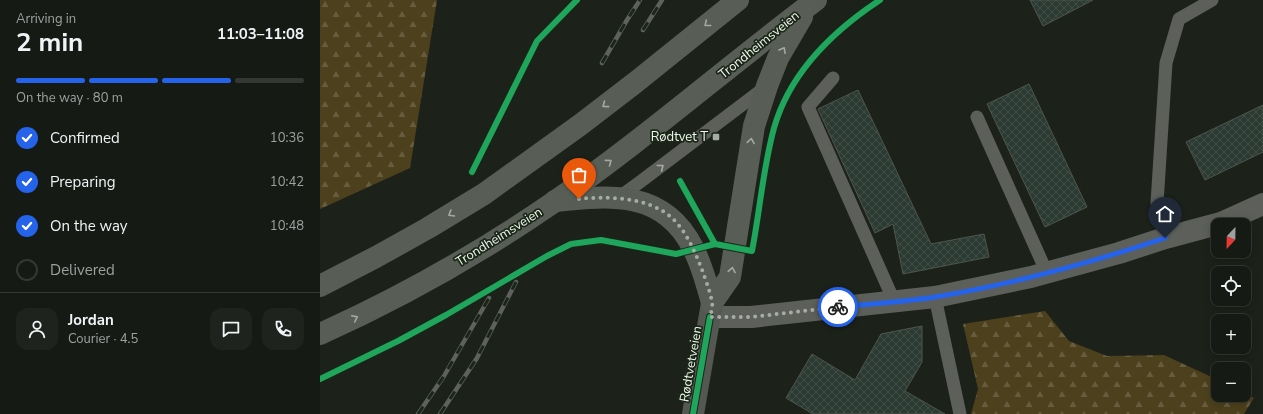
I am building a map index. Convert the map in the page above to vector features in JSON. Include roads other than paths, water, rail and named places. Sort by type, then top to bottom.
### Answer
[{"type":"highway","points":[[320,286],[422,232],[484,194],[580,125],[738,0]]},
{"type":"highway","points":[[711,310],[730,277],[754,126],[767,86],[778,58],[796,26],[813,2]]},
{"type":"highway","name":"Trondheimsveien","points":[[320,334],[397,298],[452,267],[555,201],[668,118],[813,2]]},
{"type":"highway","points":[[555,201],[590,198],[618,198],[643,203],[658,208],[672,218],[683,230],[694,249],[711,310]]},
{"type":"street","points":[[711,310],[751,317],[935,297],[1047,273],[1118,253],[1165,238],[1221,223],[1263,204]]},
{"type":"street","name":"Rødtvetveien","points":[[693,414],[711,310]]},
{"type":"lane","points":[[1165,238],[1157,203],[1166,63],[1179,18],[1212,0]]},
{"type":"lane","points":[[833,78],[808,107],[894,301]]},
{"type":"lane","points":[[618,198],[767,86]]},
{"type":"lane","points":[[977,117],[1047,273]]},
{"type":"lane","points":[[935,297],[960,414]]},
{"type":"railway","points":[[602,63],[640,0]]},
{"type":"railway","points":[[643,30],[662,0]]},
{"type":"railway","points":[[440,414],[477,358],[516,282]]},
{"type":"railway","points":[[418,414],[444,376],[489,298]]},
{"type":"place","name":"Rødtvet T","points":[[716,137]]}]
